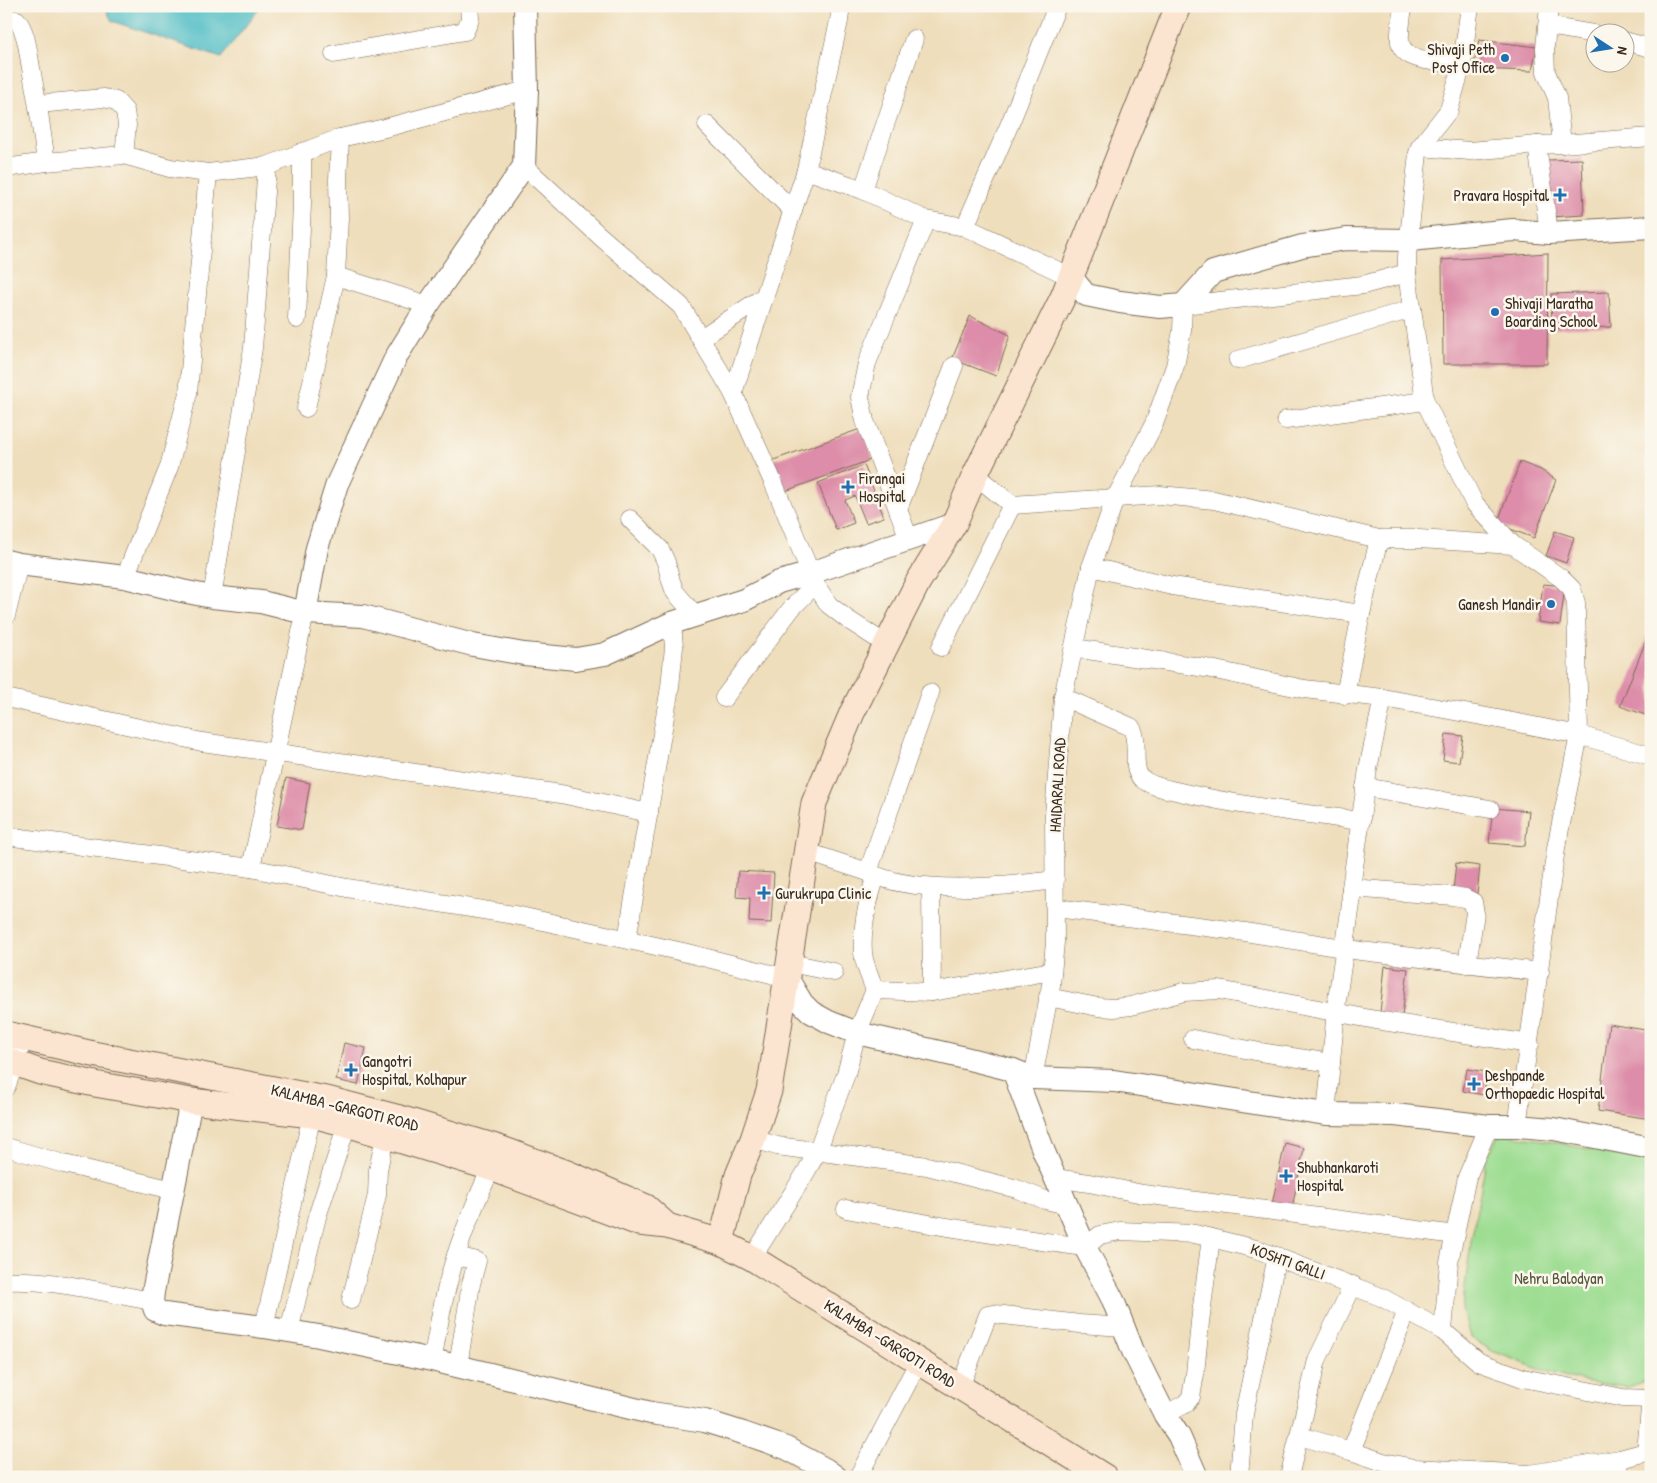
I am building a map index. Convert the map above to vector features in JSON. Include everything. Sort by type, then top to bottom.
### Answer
[{"type":"main road","points":[[721,1242],[738,1175],[753,1139],[769,1091],[814,803],[852,713],[918,582],[954,524],[975,475],[1063,297],[1178,6]]},
{"type":"main road","name":"KALAMBA -GARGOTI ROAD","points":[[15,1036],[93,1054],[331,1100],[396,1117],[499,1148],[567,1173],[646,1207],[667,1226]]},
{"type":"main road","name":"KALAMBA -GARGOTI ROAD","points":[[11,1062],[40,1072],[95,1084],[191,1101],[312,1115],[491,1168],[639,1223],[667,1226],[721,1242],[752,1258],[1105,1477]]},
{"type":"street","points":[[334,54],[465,31],[470,19],[469,6]]},
{"type":"street","points":[[251,868],[317,548],[337,484],[396,357],[428,305],[524,166],[527,90],[525,6]]},
{"type":"street","points":[[733,393],[806,170],[841,6]]},
{"type":"street","points":[[965,227],[1058,6]]},
{"type":"street","points":[[1403,6],[1400,39],[1402,48],[1409,55],[1422,60],[1462,64]]},
{"type":"street","points":[[1470,6],[1462,64],[1449,110],[1420,147],[1418,154],[1407,273],[1425,400],[1474,503],[1513,545],[1561,578],[1572,589],[1576,603],[1579,735],[1556,848],[1517,1126]]},
{"type":"street","points":[[1550,6],[1545,48],[1546,72],[1557,98],[1562,144]]},
{"type":"street","points":[[6,19],[17,20],[22,26],[26,37],[46,162]]},
{"type":"street","points":[[1548,26],[1584,32]]},
{"type":"street","points":[[863,190],[914,39]]},
{"type":"street","points":[[1634,44],[1651,48]]},
{"type":"street","points":[[6,168],[46,162],[124,155],[170,168],[208,173],[267,166],[340,138],[527,90]]},
{"type":"street","points":[[38,104],[104,98],[116,101],[125,110],[127,125],[124,155]]},
{"type":"street","points":[[707,125],[792,211]]},
{"type":"street","points":[[1420,147],[1470,151],[1651,137]]},
{"type":"street","points":[[306,408],[336,276],[340,138]]},
{"type":"street","points":[[1537,145],[1550,233]]},
{"type":"street","points":[[297,319],[302,204],[302,152]]},
{"type":"street","points":[[212,597],[253,348],[267,166]]},
{"type":"street","points":[[524,166],[601,237],[681,306],[733,393],[774,484],[813,578],[829,604],[847,619],[887,645]]},
{"type":"street","points":[[806,170],[863,190],[926,220],[965,227],[1071,277],[1086,294],[1120,302],[1160,307],[1183,305],[1363,285],[1407,273]]},
{"type":"street","points":[[125,577],[169,467],[188,393],[208,173]]},
{"type":"street","points":[[909,538],[864,421],[860,397],[867,363],[926,220]]},
{"type":"street","points":[[1183,305],[1213,272],[1302,246],[1346,238],[1410,240],[1513,230],[1550,233],[1651,227]]},
{"type":"street","points":[[336,276],[428,305]]},
{"type":"street","points":[[700,338],[764,297]]},
{"type":"street","name":"HAIDARALI ROAD","points":[[1034,1078],[1052,971],[1056,908],[1054,815],[1062,697],[1091,567],[1115,499],[1154,424],[1172,375],[1182,331],[1183,305]]},
{"type":"street","points":[[1238,360],[1412,309]]},
{"type":"street","points":[[898,509],[954,366]]},
{"type":"street","points":[[1286,420],[1425,400]]},
{"type":"street","points":[[975,475],[1012,505],[1160,495],[1214,500],[1379,539],[1419,539],[1513,545]]},
{"type":"street","points":[[941,647],[1012,505]]},
{"type":"street","points":[[630,519],[660,549],[666,562],[670,581],[676,592],[696,616]]},
{"type":"street","points":[[6,616],[12,562],[125,577],[212,597],[261,602],[305,613],[363,616],[473,645],[524,654],[576,659],[606,654],[672,623],[744,600],[779,582],[813,578],[909,538],[954,524]]},
{"type":"street","points":[[1345,695],[1361,614],[1379,539]]},
{"type":"street","points":[[1091,567],[1172,586],[1361,614]]},
{"type":"street","points":[[724,698],[813,578]]},
{"type":"street","points":[[627,940],[670,688],[674,647],[672,623]]},
{"type":"street","points":[[1074,648],[1206,668],[1304,689],[1383,698],[1579,735],[1651,756]]},
{"type":"street","points":[[752,1258],[817,1152],[874,990],[863,954],[864,930],[872,874],[930,693]]},
{"type":"street","points":[[1062,697],[1131,727],[1136,738],[1138,775],[1147,782],[1203,797],[1276,810],[1361,821]]},
{"type":"street","points":[[6,698],[202,742],[561,794],[649,813]]},
{"type":"street","points":[[1326,1114],[1336,1012],[1351,904],[1351,888],[1366,788],[1383,698]]},
{"type":"street","points":[[1366,788],[1490,809]]},
{"type":"street","points":[[6,836],[251,868],[347,888],[520,916],[627,940],[789,971],[834,972]]},
{"type":"street","points":[[807,852],[872,874],[931,887],[1009,887],[1054,880]]},
{"type":"street","points":[[931,887],[932,992]]},
{"type":"street","points":[[1351,888],[1453,896],[1465,898],[1472,902],[1475,913],[1467,964]]},
{"type":"street","points":[[1056,908],[1226,929],[1344,948],[1540,972]]},
{"type":"street","points":[[789,971],[802,1003],[811,1012],[829,1022],[858,1034],[903,1042],[1013,1070],[1034,1078],[1114,1081],[1326,1114],[1395,1115],[1489,1126],[1554,1129],[1651,1148]]},
{"type":"street","points":[[874,990],[932,992],[1052,971]]},
{"type":"street","points":[[1048,997],[1098,1007],[1114,1008],[1130,1006],[1184,992],[1219,990],[1376,1020],[1530,1044]]},
{"type":"street","points":[[6,1087],[15,1036]]},
{"type":"street","points":[[1193,1039],[1331,1063]]},
{"type":"street","points":[[1013,1070],[1055,1178],[1085,1247],[1113,1300],[1133,1351],[1165,1415],[1178,1436],[1197,1477]]},
{"type":"street","points":[[197,1074],[152,1301],[156,1310],[164,1314],[289,1331],[432,1360],[651,1413],[714,1424],[786,1448],[836,1477]]},
{"type":"street","points":[[264,1327],[312,1115]]},
{"type":"street","points":[[289,1331],[318,1218],[347,1124]]},
{"type":"street","points":[[1443,1331],[1449,1262],[1467,1177],[1489,1126]]},
{"type":"street","points":[[351,1300],[377,1195],[378,1170],[385,1136]]},
{"type":"street","points":[[753,1139],[777,1146],[927,1166],[1009,1187],[1045,1200],[1067,1205]]},
{"type":"street","points":[[6,1147],[64,1164],[173,1190]]},
{"type":"street","points":[[432,1360],[446,1290],[456,1256],[468,1220],[491,1168]]},
{"type":"street","points":[[1055,1178],[1143,1194],[1456,1235]]},
{"type":"street","points":[[846,1209],[906,1221],[1025,1240],[1085,1247]]},
{"type":"street","name":"KOSHTI GALLI","points":[[1085,1247],[1100,1235],[1120,1231],[1195,1234],[1256,1249],[1381,1297],[1443,1331],[1479,1362],[1523,1378],[1623,1398],[1650,1398]]},
{"type":"street","points":[[1165,1415],[1185,1404],[1191,1397],[1210,1238]]},
{"type":"street","points":[[456,1256],[477,1261],[471,1284],[458,1366]]},
{"type":"street","points":[[1239,1477],[1244,1414],[1277,1256]]},
{"type":"street","points":[[6,1281],[63,1285],[152,1301]]},
{"type":"street","points":[[1289,1477],[1317,1360],[1353,1285]]},
{"type":"street","points":[[1352,1451],[1407,1311]]},
{"type":"street","points":[[960,1387],[988,1315],[995,1314],[1124,1327]]},
{"type":"street","points":[[858,1477],[919,1361]]},
{"type":"street","points":[[1300,1436],[1414,1472],[1530,1475],[1648,1453],[1650,1398]]},
{"type":"street","points":[[1616,1477],[1620,1459]]},
{"type":"green space","name":"Nehru Balodyan","points":[[1499,1134],[1549,1141],[1651,1162],[1651,1379],[1627,1387],[1581,1381],[1536,1368],[1492,1351],[1470,1337],[1462,1309],[1471,1242],[1486,1160]]},
{"type":"water","points":[[104,6],[261,6],[221,58],[112,21]]},
{"type":"building","name":"Shivaji Peth Post Office","points":[[1479,40],[1537,47],[1532,71],[1473,69]]},
{"type":"building","points":[[1582,159],[1584,215],[1550,217],[1547,160]]},
{"type":"building","name":"Shivaji Maratha Boarding School","points":[[1548,253],[1547,364],[1443,364],[1442,260]]},
{"type":"building","points":[[1609,292],[1611,327],[1552,329],[1551,294]]},
{"type":"building","points":[[970,316],[1010,335],[996,376],[952,359]]},
{"type":"building","points":[[863,428],[873,459],[780,493],[768,462]]},
{"type":"building","points":[[1520,462],[1541,470],[1556,480],[1534,538],[1497,524]]},
{"type":"building","points":[[864,465],[884,517],[866,523],[855,496],[845,500],[854,523],[836,530],[818,483]]},
{"type":"building","points":[[1555,531],[1574,537],[1566,563],[1546,556]]},
{"type":"building","name":"Ganesh Mandir","points":[[1543,584],[1565,586],[1560,625],[1538,622]]},
{"type":"building","points":[[1651,628],[1651,717],[1620,706]]},
{"type":"building","points":[[1446,734],[1463,736],[1459,762],[1443,760]]},
{"type":"building","points":[[286,778],[310,783],[302,830],[277,826]]},
{"type":"building","points":[[1493,808],[1529,811],[1525,846],[1489,843]]},
{"type":"building","points":[[1456,863],[1480,866],[1477,894],[1453,891]]},
{"type":"building","points":[[738,871],[774,873],[771,923],[749,922],[750,898],[736,897]]},
{"type":"building","points":[[1385,966],[1408,969],[1402,1016],[1380,1013]]},
{"type":"building","points":[[1609,1024],[1651,1031],[1651,1119],[1598,1111]]},
{"type":"building","points":[[344,1043],[366,1048],[358,1085],[336,1080]]},
{"type":"building","points":[[1467,1069],[1487,1072],[1484,1095],[1463,1091]]},
{"type":"building","points":[[1285,1143],[1304,1148],[1292,1208],[1272,1204]]},
{"type":"place","name":"Shivaji Peth Post Office","points":[[1505,58]]},
{"type":"place","name":"Pravara Hospital","points":[[1560,195]]},
{"type":"place","name":"Shivaji Maratha Boarding School","points":[[1495,312]]},
{"type":"place","name":"Firangai Hospital","points":[[848,487]]},
{"type":"place","name":"Ganesh Mandir","points":[[1551,604]]},
{"type":"place","name":"Gurukrupa Clinic","points":[[764,893]]},
{"type":"place","name":"Gangotri Hospital, Kolhapur","points":[[351,1070]]},
{"type":"place","name":"Deshpande Orthopaedic Hospital","points":[[1474,1084]]},
{"type":"place","name":"Shubhankaroti Hospital","points":[[1286,1176]]}]
